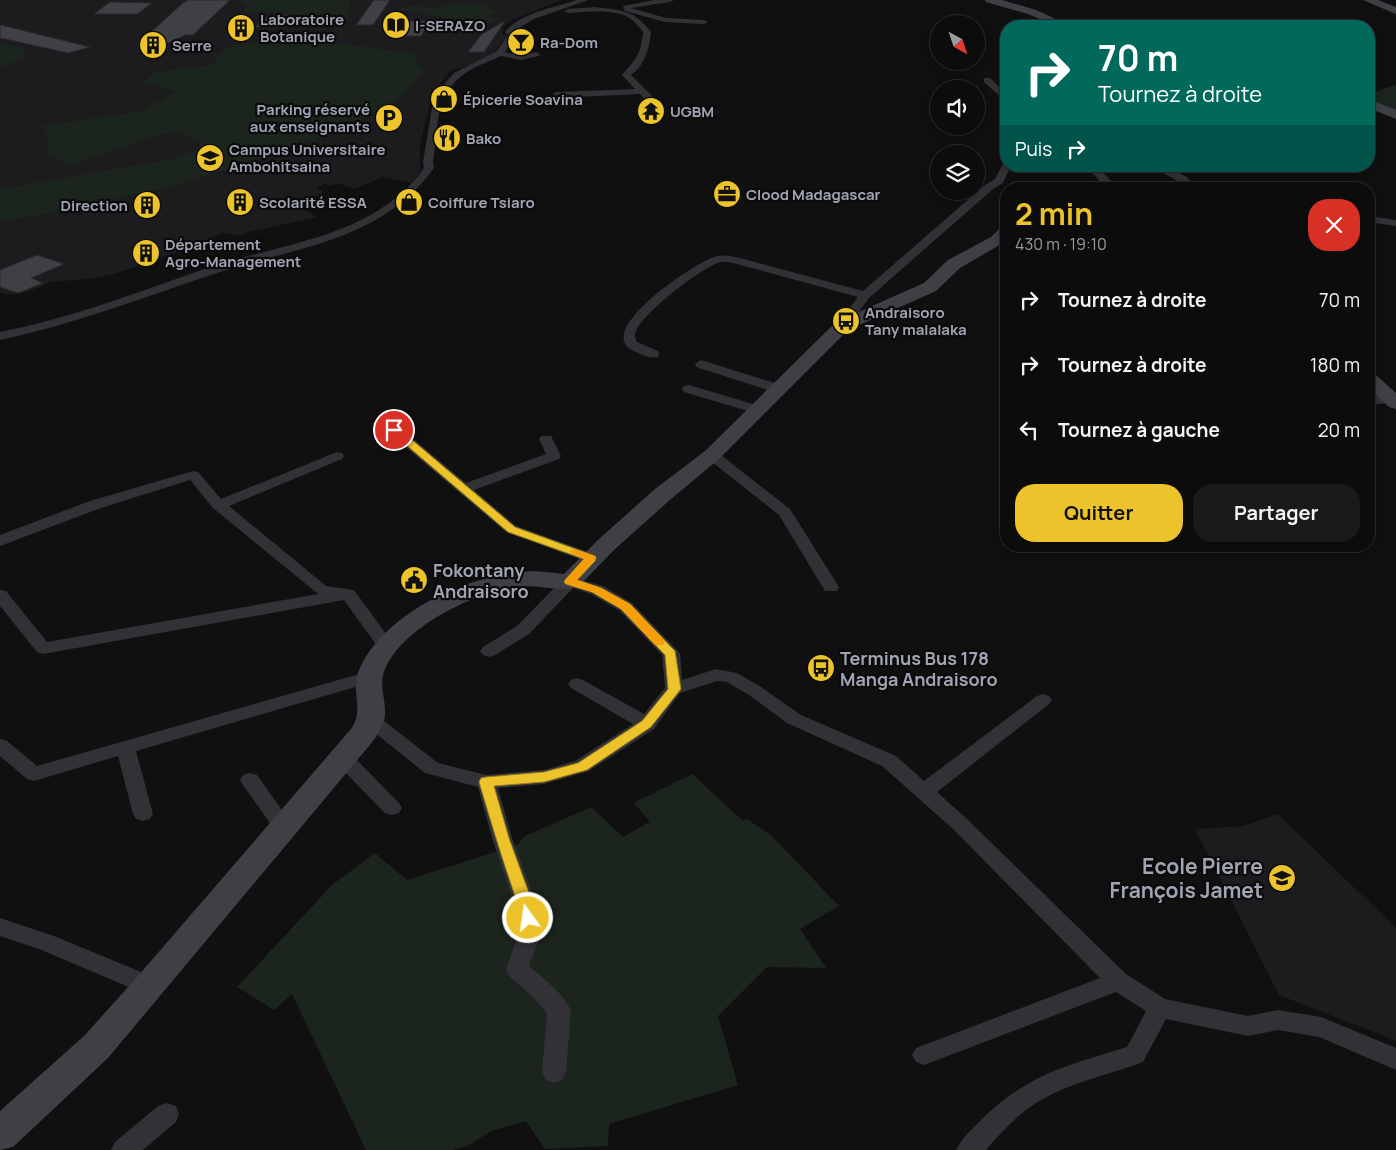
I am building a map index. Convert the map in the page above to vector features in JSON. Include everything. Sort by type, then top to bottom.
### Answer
[{"type":"street","points":[[0,336],[100,311],[216,270],[323,240],[381,213],[402,198],[430,168],[428,162],[429,146],[437,102],[442,91],[457,75],[500,53],[512,35],[508,32],[522,20],[556,11],[584,0]]},
{"type":"street","points":[[670,0],[627,6],[628,9],[666,20],[704,22]]},
{"type":"street","points":[[990,0],[1032,12],[1051,20]]},
{"type":"street","points":[[1368,0],[1396,11]]},
{"type":"street","points":[[556,11],[608,10],[634,17],[647,32],[646,42],[636,70],[626,75],[656,105]]},
{"type":"street","points":[[500,53],[521,58],[536,54]]},
{"type":"street","points":[[987,80],[1000,91]]},
{"type":"street","points":[[556,95],[642,91]]},
{"type":"street","points":[[1375,106],[1396,116]]},
{"type":"street","points":[[488,651],[523,630],[591,558],[663,494],[712,455],[842,326],[865,295],[989,187],[999,181],[1003,172]]},
{"type":"street","points":[[1098,172],[1110,182]]},
{"type":"street","points":[[1169,172],[1186,182]]},
{"type":"street","points":[[1375,221],[1396,223]]},
{"type":"street","points":[[842,326],[930,287],[954,264],[1000,237]]},
{"type":"street","points":[[653,354],[634,347],[629,338],[630,332],[649,307],[714,261],[727,259],[740,261],[865,295]]},
{"type":"street","points":[[701,364],[779,389]]},
{"type":"street","points":[[1375,384],[1393,401]]},
{"type":"street","points":[[689,389],[758,410]]},
{"type":"street","points":[[1375,401],[1393,401]]},
{"type":"street","points":[[394,430],[512,529],[591,558]]},
{"type":"street","points":[[464,489],[554,456],[546,440]]},
{"type":"street","points":[[712,455],[785,512],[831,587]]},
{"type":"street","points":[[218,505],[337,456]]},
{"type":"street","points":[[0,541],[66,514],[163,482],[192,475],[218,505],[321,590],[348,594],[386,646]]},
{"type":"street","points":[[0,1135],[96,1047],[343,758],[371,720],[370,677],[377,660],[386,646],[403,629],[421,617],[487,586],[512,580],[549,578],[570,582],[596,590],[626,607],[671,654],[674,689]]},
{"type":"street","points":[[0,595],[43,648],[348,594]]},
{"type":"street","points":[[371,720],[432,768],[486,782],[544,777],[582,766],[647,724],[674,689],[716,675],[731,677],[755,691],[794,719],[888,761],[960,824],[1118,981],[1160,1008],[1248,1026],[1278,1020],[1321,1027],[1396,1059]]},
{"type":"street","points":[[0,746],[34,774],[370,677]]},
{"type":"street","points":[[577,684],[647,724]]},
{"type":"street","points":[[924,792],[1043,700]]},
{"type":"street","points":[[125,747],[143,814]]},
{"type":"street","points":[[343,758],[392,808]]},
{"type":"street","points":[[250,780],[284,828]]},
{"type":"street","points":[[486,782],[502,838],[525,904],[530,933],[517,969],[538,987],[559,1010],[554,1072]]},
{"type":"street","points":[[0,927],[46,942],[150,986]]},
{"type":"street","points":[[924,1055],[1118,981]]},
{"type":"street","points":[[969,1150],[1023,1098],[1064,1077],[1135,1054],[1160,1008]]},
{"type":"street","points":[[124,1150],[167,1114]]},
{"type":"shaded area","name":"Campus Universitaire Ambohitsaina","points":[[0,0],[561,0],[513,20],[504,26],[502,34],[508,35],[492,55],[472,66],[452,70],[433,91],[420,144],[420,172],[412,183],[382,177],[355,189],[337,183],[331,186],[324,184],[317,188],[324,192],[314,197],[326,200],[306,210],[317,217],[245,233],[242,236],[222,233],[181,251],[114,274],[97,278],[51,282],[27,292],[8,295],[0,293]]},
{"type":"shaded area","points":[[243,0],[352,0],[349,5],[351,8],[346,17],[329,17],[323,20],[302,22],[288,15],[278,13],[242,12],[250,4],[240,4]]},
{"type":"shaded area","points":[[451,3],[489,5],[497,12],[487,17],[496,21],[469,31],[466,30],[468,26],[465,21],[400,10],[402,7],[439,7]]},
{"type":"shaded area","points":[[0,42],[25,49],[24,59],[0,67]]},
{"type":"shaded area","points":[[244,43],[347,44],[413,54],[424,71],[406,93],[357,123],[282,152],[167,188],[45,214],[0,221],[0,189],[173,159],[197,150],[201,142],[178,132],[159,135],[72,165],[48,155],[47,132],[43,126],[141,111],[175,92],[143,82],[156,72],[212,65],[224,49]]},
{"type":"shaded area","points":[[1396,85],[1396,114],[1375,103],[1375,92]]},
{"type":"shaded area","points":[[692,774],[743,821],[747,819],[772,836],[839,906],[800,929],[826,968],[767,967],[718,1016],[738,1085],[609,1124],[608,1146],[545,1149],[526,1121],[491,1131],[468,1146],[453,1150],[366,1150],[292,994],[274,1010],[237,987],[332,885],[375,853],[407,880],[517,845],[525,836],[591,807],[623,837],[650,822],[634,803]]},
{"type":"shaded area","name":"Ecole Pierre François Jamet","points":[[1278,814],[1396,928],[1396,1041],[1279,995],[1195,829],[1243,826]]},
{"type":"building","points":[[189,0],[230,0],[193,35],[185,35],[160,47],[138,44],[183,3]]},
{"type":"building","points":[[374,0],[390,0],[373,25],[356,25]]},
{"type":"building","points":[[110,2],[152,3],[137,14],[94,14]]},
{"type":"building","points":[[270,15],[290,15],[278,27],[255,27]]},
{"type":"building","points":[[409,21],[430,21],[421,36],[400,36]]},
{"type":"building","points":[[505,21],[484,52],[468,52],[482,34]]},
{"type":"building","points":[[0,25],[90,47],[68,53],[0,38]]},
{"type":"building","points":[[37,255],[64,264],[31,278],[43,283],[18,293],[0,287],[0,270]]},
{"type":"slow traffic","points":[[574,552],[591,558],[570,582],[596,590],[626,607],[659,642]]},
{"type":"place","name":"I-SERAZO","points":[[396,25]]},
{"type":"place","name":"Laboratoire Botanique","points":[[241,28]]},
{"type":"place","name":"Ra-Dom","points":[[521,42]]},
{"type":"place","name":"Serre","points":[[153,45]]},
{"type":"place","name":"Épicerie Soavina","points":[[444,99]]},
{"type":"place","name":"UGBM","points":[[651,111]]},
{"type":"place","name":"Parking réservé aux enseignants","points":[[389,118]]},
{"type":"place","name":"Bako","points":[[447,138]]},
{"type":"place","name":"Campus Universitaire Ambohitsaina","points":[[210,158]]},
{"type":"place","name":"Clood Madagascar","points":[[727,194]]},
{"type":"place","name":"Scolarité ESSA","points":[[240,202]]},
{"type":"place","name":"Coiffure Tsiaro","points":[[409,202]]},
{"type":"place","name":"Direction","points":[[147,205]]},
{"type":"place","name":"Département Agro-Management","points":[[146,253]]},
{"type":"place","name":"Andraisoro Tany malalaka","points":[[846,321]]},
{"type":"place","name":"Fokontany Andraisoro","points":[[414,580]]},
{"type":"place","name":"Terminus Bus 178 Manga Andraisoro","points":[[821,668]]},
{"type":"place","name":"Ecole Pierre François Jamet","points":[[1282,878]]},
{"type":"route","points":[[394,430],[512,529],[591,558],[570,582],[596,590],[626,607],[671,654],[674,689],[647,724],[582,766],[544,777],[486,782],[528,918]]}]
